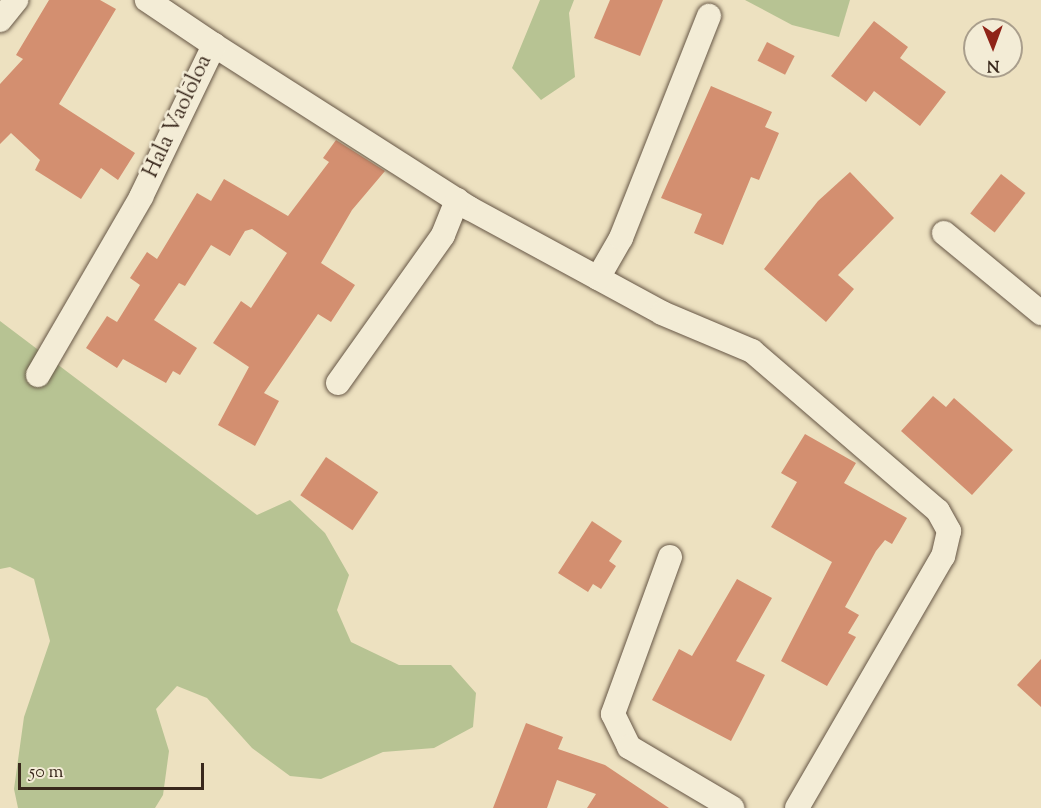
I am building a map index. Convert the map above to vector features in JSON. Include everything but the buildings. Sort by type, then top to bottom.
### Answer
[{"type":"street","points":[[0,20],[16,0]]},
{"type":"street","name":"Hala Vaolōloa","points":[[38,375],[141,197],[214,45],[147,0]]},
{"type":"street","points":[[598,278],[621,238],[709,16]]},
{"type":"street","points":[[214,45],[457,200],[662,313],[752,351],[938,510],[949,531],[943,556],[797,808]]},
{"type":"street","points":[[338,383],[443,236],[457,200]]},
{"type":"street","points":[[944,233],[1041,313]]},
{"type":"street","points":[[670,557],[613,714],[629,747],[732,808]]},
{"type":"green space","points":[[540,0],[574,0],[569,13],[575,77],[541,100],[512,68]]},
{"type":"green space","points":[[745,0],[850,0],[839,37],[792,25]]},
{"type":"green space","points":[[0,321],[257,515],[290,500],[325,533],[349,575],[337,610],[351,642],[399,665],[451,665],[476,693],[473,727],[434,748],[383,752],[321,779],[290,776],[252,748],[207,698],[177,686],[156,709],[169,751],[163,795],[155,808],[18,808],[14,789],[24,717],[50,641],[34,579],[10,567],[0,569]]}]
